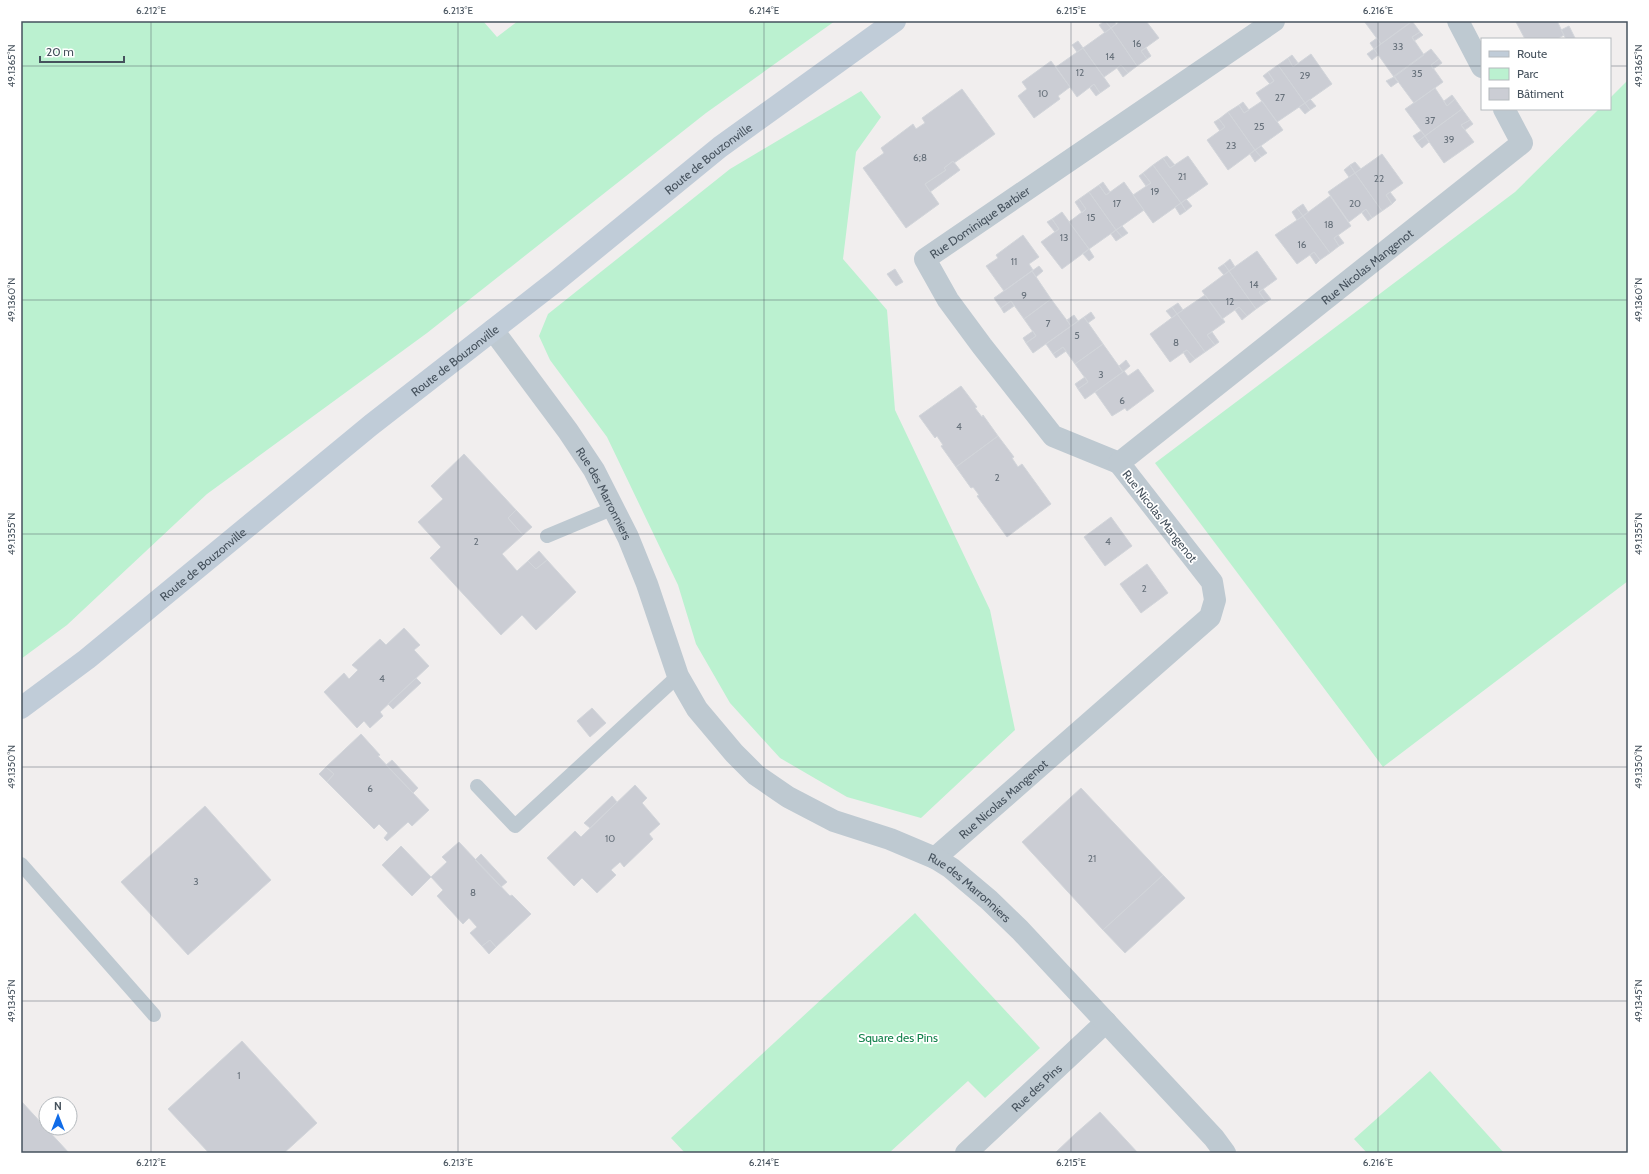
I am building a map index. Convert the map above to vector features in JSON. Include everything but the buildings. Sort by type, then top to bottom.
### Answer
[{"type":"main road","name":"Route de Bouzonville","points":[[21,708],[87,658],[371,425],[556,281],[720,147],[895,21]]},
{"type":"street","name":"Rue Dominique Barbier","points":[[1119,463],[1053,436],[948,300],[925,259],[1274,21]]},
{"type":"street","points":[[1458,21],[1481,65]]},
{"type":"street","name":"Rue Nicolas Mangenot","points":[[935,858],[1210,617],[1215,600],[1212,582],[1119,463],[1522,143],[1505,110]]},
{"type":"street","name":"Rue des Marronniers","points":[[493,330],[568,431],[594,470],[614,508],[647,584],[678,676],[697,709],[734,753],[756,775],[788,797],[834,821],[890,839],[935,858],[952,868],[989,900],[1106,1022],[1214,1138],[1225,1153]]},
{"type":"street","name":"Rue des Pins","points":[[966,1153],[1106,1022]]},
{"type":"lane","points":[[548,536],[614,508]]},
{"type":"lane","points":[[477,786],[515,826],[678,676]]},
{"type":"lane","points":[[21,864],[154,1015]]},
{"type":"green space","points":[[21,21],[483,21],[497,37],[518,21],[835,21],[706,113],[427,333],[207,494],[67,625],[21,659]]},
{"type":"green space","points":[[1628,80],[1628,581],[1383,767],[1155,463],[1515,192],[1598,110],[1611,110],[1611,97]]},
{"type":"green space","points":[[861,91],[881,117],[856,152],[843,259],[887,310],[895,410],[990,610],[1015,730],[921,818],[847,797],[780,758],[730,703],[696,644],[678,585],[607,437],[550,360],[539,336],[548,314],[730,169]]},
{"type":"green space","name":"Square des Pins","points":[[915,913],[1040,1048],[985,1098],[968,1081],[889,1153],[685,1153],[671,1138]]},
{"type":"green space","points":[[1430,1071],[1504,1153],[1367,1153],[1354,1139]]}]
